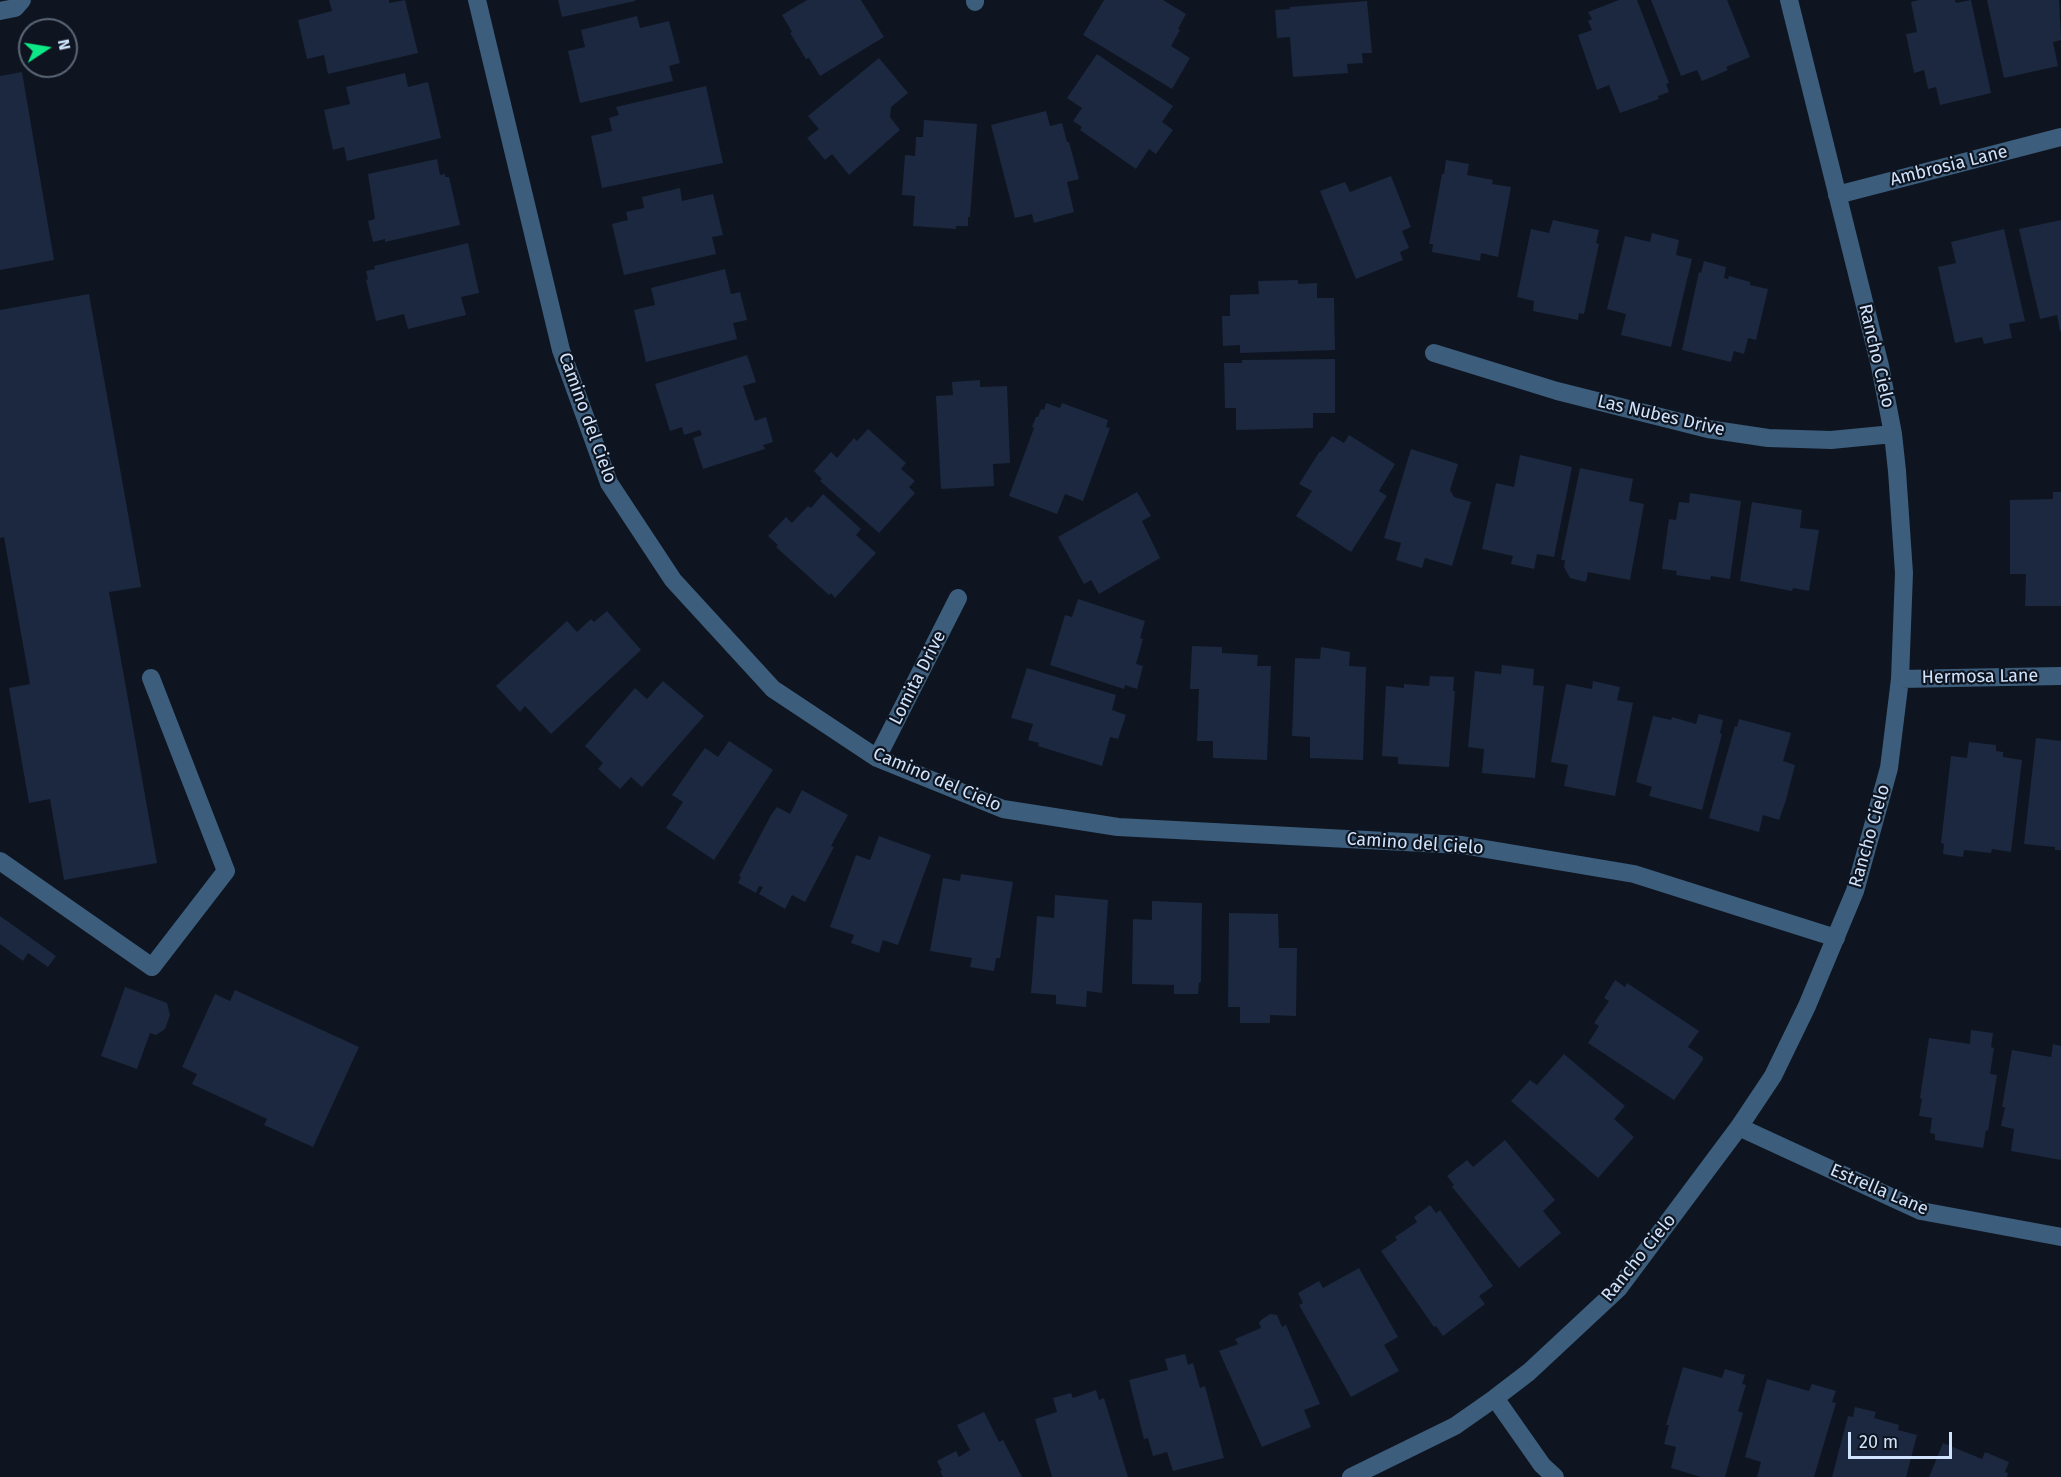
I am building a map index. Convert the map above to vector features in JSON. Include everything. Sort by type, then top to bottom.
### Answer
[{"type":"street","points":[[0,11],[15,8],[22,0]]},
{"type":"street","name":"Camino del Cielo","points":[[477,0],[561,350],[609,483],[673,580],[773,689],[877,758],[1003,809],[1118,827],[1462,845],[1634,874],[1836,939]]},
{"type":"street","name":"Rancho Cielo","points":[[1351,1477],[1455,1426],[1495,1398],[1529,1372],[1618,1289],[1739,1127],[1773,1076],[1807,1006],[1855,891],[1889,768],[1900,679],[1904,573],[1897,471],[1893,434],[1880,366],[1789,0]]},
{"type":"street","name":"Ambrosia Lane","points":[[1837,195],[2061,138]]},
{"type":"street","name":"Las Nubes Drive","points":[[1434,353],[1557,391],[1708,429],[1768,438],[1831,440],[1893,434]]},
{"type":"street","name":"Lomita Drive","points":[[877,758],[958,598]]},
{"type":"street","name":"Hermosa Lane","points":[[1900,679],[2061,675]]},
{"type":"street","points":[[0,861],[152,967],[226,871],[152,678]]},
{"type":"street","name":"Estrella Lane","points":[[1739,1127],[1921,1211],[2061,1237]]},
{"type":"street","points":[[1495,1398],[1542,1465],[1555,1477]]},
{"type":"building","points":[[329,0],[389,0],[389,3],[405,0],[418,53],[328,74],[324,55],[307,59],[298,20],[332,11]]},
{"type":"building","points":[[558,0],[635,0],[635,1],[562,17]]},
{"type":"building","points":[[807,0],[861,0],[884,37],[820,76],[809,58],[806,59],[782,15]]},
{"type":"building","points":[[1104,0],[1163,0],[1186,14],[1171,46],[1190,58],[1172,89],[1083,35]]},
{"type":"building","points":[[1619,0],[1637,0],[1669,83],[1666,84],[1669,92],[1658,96],[1659,99],[1620,113],[1609,85],[1597,90],[1578,35],[1592,30],[1588,21],[1592,19],[1588,12]]},
{"type":"building","points":[[1651,0],[1727,0],[1750,57],[1702,81],[1697,70],[1681,76]]},
{"type":"building","points":[[1955,0],[1956,3],[1971,0],[1991,93],[1940,105],[1936,87],[1928,89],[1924,70],[1914,73],[1906,34],[1917,32],[1911,2]]},
{"type":"building","points":[[1987,0],[2059,0],[2061,40],[2053,42],[2058,66],[2004,78]]},
{"type":"building","points":[[1367,1],[1372,53],[1362,53],[1363,63],[1347,64],[1348,73],[1293,77],[1290,37],[1277,38],[1275,10]]},
{"type":"building","points":[[637,16],[640,28],[669,21],[680,63],[669,66],[673,81],[580,103],[568,51],[585,47],[581,30]]},
{"type":"building","points":[[1097,54],[1173,106],[1162,122],[1173,130],[1156,154],[1149,149],[1136,169],[1080,130],[1082,127],[1073,121],[1082,108],[1067,98]]},
{"type":"building","points":[[879,58],[908,93],[891,107],[890,117],[900,130],[849,175],[832,154],[825,160],[807,138],[819,129],[808,116]]},
{"type":"building","points":[[18,73],[18,78],[23,78],[54,260],[0,270],[0,76]]},
{"type":"building","points":[[405,73],[408,87],[428,82],[441,138],[347,161],[344,147],[333,150],[324,110],[350,104],[346,87]]},
{"type":"building","points":[[706,86],[723,163],[602,188],[591,136],[612,131],[609,118],[619,115],[616,107]]},
{"type":"building","points":[[1046,111],[1050,126],[1062,123],[1079,179],[1067,182],[1074,212],[1034,223],[1032,214],[1015,218],[991,125]]},
{"type":"building","points":[[924,120],[977,124],[968,226],[956,226],[956,229],[913,226],[915,196],[902,195],[905,155],[915,156],[916,137],[923,137]]},
{"type":"building","points":[[437,159],[440,175],[445,174],[445,177],[449,177],[460,225],[385,242],[385,239],[373,242],[368,221],[375,219],[368,174]]},
{"type":"building","points":[[1446,160],[1469,164],[1467,175],[1493,180],[1492,184],[1511,187],[1498,257],[1481,253],[1480,261],[1432,252],[1433,244],[1429,244]]},
{"type":"building","points":[[1391,176],[1411,227],[1402,231],[1409,248],[1400,252],[1403,260],[1356,279],[1320,191],[1345,182],[1350,192]]},
{"type":"building","points":[[680,188],[682,201],[713,194],[723,235],[712,237],[716,254],[624,275],[612,224],[628,220],[626,212],[644,208],[642,197]]},
{"type":"building","points":[[1553,220],[1599,230],[1596,243],[1599,244],[1584,314],[1579,313],[1578,320],[1533,311],[1534,301],[1517,297],[1531,229],[1549,233]]},
{"type":"building","points":[[2061,220],[2060,331],[2057,315],[2040,319],[2019,229]]},
{"type":"building","points":[[2004,229],[2025,321],[2009,324],[2012,338],[1984,344],[1982,337],[1955,343],[1938,267],[1956,263],[1951,242]]},
{"type":"building","points":[[1652,233],[1679,240],[1676,255],[1692,259],[1671,347],[1621,335],[1626,314],[1607,309],[1625,236],[1650,242]]},
{"type":"building","points":[[468,243],[479,293],[461,297],[466,315],[408,329],[404,314],[376,321],[366,271],[375,269],[374,266]]},
{"type":"building","points":[[1704,261],[1726,267],[1724,278],[1728,279],[1729,276],[1750,282],[1750,285],[1768,289],[1756,340],[1748,338],[1744,354],[1734,351],[1731,362],[1682,350],[1699,272],[1701,273]]},
{"type":"building","points":[[725,269],[731,294],[740,292],[747,320],[733,323],[737,339],[646,362],[634,310],[655,305],[651,288]]},
{"type":"building","points":[[1298,280],[1298,284],[1317,283],[1317,298],[1334,298],[1335,350],[1240,353],[1240,345],[1223,346],[1222,316],[1230,316],[1230,295],[1259,294],[1258,281]]},
{"type":"building","points":[[89,294],[141,587],[109,592],[157,863],[64,880],[50,799],[29,803],[9,688],[30,684],[4,537],[0,538],[0,310]]},
{"type":"building","points":[[747,355],[756,382],[743,386],[755,421],[766,417],[773,442],[763,445],[765,449],[703,469],[693,438],[702,435],[700,430],[684,435],[682,427],[670,431],[655,384]]},
{"type":"building","points":[[1335,359],[1335,413],[1313,413],[1313,428],[1236,430],[1236,408],[1225,408],[1224,363],[1242,363],[1242,360]]},
{"type":"building","points":[[980,380],[980,387],[1007,386],[1010,463],[993,464],[994,486],[941,489],[936,396],[953,395],[952,382]]},
{"type":"building","points":[[1046,403],[1060,408],[1062,403],[1108,420],[1106,427],[1110,428],[1083,501],[1065,494],[1057,514],[1009,496],[1034,428],[1032,427]]},
{"type":"building","points":[[868,429],[906,463],[901,469],[915,481],[909,487],[915,493],[879,533],[820,481],[822,479],[814,471],[831,452],[837,458],[854,438],[857,441]]},
{"type":"building","points":[[1349,435],[1395,464],[1379,491],[1387,496],[1351,552],[1296,516],[1312,491],[1299,484],[1320,451],[1332,436],[1344,443]]},
{"type":"building","points":[[1411,449],[1458,464],[1450,490],[1454,497],[1471,502],[1452,566],[1425,558],[1422,568],[1396,560],[1401,543],[1384,538]]},
{"type":"building","points":[[1520,455],[1572,467],[1554,557],[1537,554],[1534,569],[1511,564],[1513,556],[1482,549],[1496,483],[1514,487]]},
{"type":"building","points":[[1580,468],[1633,479],[1629,501],[1644,504],[1630,580],[1588,572],[1586,582],[1570,578],[1564,567],[1565,560],[1561,560]]},
{"type":"building","points":[[1137,492],[1151,516],[1142,521],[1160,558],[1099,594],[1091,580],[1084,584],[1058,537]]},
{"type":"building","points":[[2053,492],[2061,492],[2061,606],[2025,606],[2026,574],[2010,574],[2010,500],[2053,499]]},
{"type":"building","points":[[1690,493],[1741,501],[1730,579],[1711,576],[1710,580],[1676,575],[1677,571],[1662,569],[1669,519],[1676,520],[1679,502],[1689,503]]},
{"type":"building","points":[[823,494],[861,529],[856,535],[876,553],[835,598],[776,547],[778,545],[768,536],[786,517],[792,523],[808,506],[811,508]]},
{"type":"building","points":[[1752,502],[1802,510],[1800,528],[1819,530],[1809,591],[1793,588],[1792,591],[1740,581]]},
{"type":"building","points":[[1078,599],[1145,621],[1136,664],[1143,666],[1137,689],[1125,685],[1124,689],[1050,665],[1065,615],[1072,617]]},
{"type":"building","points":[[607,611],[641,650],[551,734],[525,706],[520,712],[496,686],[567,621],[577,632],[591,619],[594,622]]},
{"type":"building","points":[[1192,646],[1222,647],[1222,653],[1258,655],[1257,666],[1271,666],[1267,760],[1213,758],[1213,741],[1197,741],[1199,689],[1190,689]]},
{"type":"building","points":[[1321,647],[1350,652],[1349,666],[1366,667],[1363,760],[1310,758],[1310,737],[1292,736],[1295,658],[1320,659]]},
{"type":"building","points":[[1502,665],[1534,669],[1533,685],[1544,686],[1535,778],[1482,773],[1484,749],[1468,747],[1475,671],[1501,674]]},
{"type":"building","points":[[1027,668],[1116,695],[1112,710],[1126,715],[1118,739],[1110,737],[1102,766],[1038,746],[1039,743],[1028,740],[1033,724],[1011,718]]},
{"type":"building","points":[[1430,676],[1454,677],[1449,767],[1398,764],[1398,757],[1382,756],[1386,686],[1404,688],[1404,684],[1429,686]]},
{"type":"building","points":[[663,681],[704,716],[642,787],[631,777],[620,789],[598,769],[603,763],[585,746],[635,688],[647,699]]},
{"type":"building","points":[[1593,681],[1620,687],[1617,700],[1633,703],[1615,796],[1564,786],[1568,765],[1551,762],[1566,684],[1592,689]]},
{"type":"building","points":[[1699,714],[1723,720],[1720,733],[1722,734],[1702,810],[1649,796],[1652,787],[1636,782],[1653,716],[1671,720],[1672,717],[1696,724]]},
{"type":"building","points":[[1739,719],[1791,733],[1783,761],[1795,765],[1786,800],[1779,820],[1763,815],[1759,832],[1709,818]]},
{"type":"building","points":[[2036,738],[2061,741],[2061,850],[2055,850],[2055,847],[2024,844]]},
{"type":"building","points":[[729,741],[773,770],[714,860],[666,828],[683,802],[672,795],[694,763],[705,748],[718,757]]},
{"type":"building","points":[[1969,742],[1996,745],[1996,751],[2003,752],[2003,757],[2022,760],[2011,852],[1992,849],[1991,853],[1964,850],[1963,857],[1943,854],[1944,844],[1941,843],[1951,756],[1967,758]]},
{"type":"building","points":[[802,790],[848,815],[805,902],[792,895],[785,909],[759,894],[763,887],[759,886],[756,893],[738,883],[741,877],[739,876],[771,815],[777,807],[790,814]]},
{"type":"building","points":[[879,836],[931,855],[898,945],[883,940],[879,953],[851,943],[854,935],[830,927],[856,855],[870,860]]},
{"type":"building","points":[[961,874],[1013,882],[1000,958],[996,958],[994,971],[970,967],[972,958],[930,951],[943,878],[960,881]]},
{"type":"building","points":[[1055,895],[1108,900],[1102,993],[1087,991],[1086,1007],[1056,1004],[1056,995],[1031,993],[1037,916],[1054,918]]},
{"type":"building","points":[[1152,901],[1202,903],[1201,982],[1198,994],[1174,994],[1174,985],[1132,984],[1133,919],[1152,920]]},
{"type":"building","points":[[1229,913],[1278,914],[1279,948],[1297,948],[1296,1016],[1270,1015],[1270,1023],[1240,1023],[1240,1007],[1228,1007]]},
{"type":"building","points":[[0,916],[56,956],[48,967],[28,953],[23,961],[0,944]]},
{"type":"building","points":[[1615,980],[1625,987],[1627,983],[1699,1031],[1688,1047],[1703,1057],[1703,1060],[1674,1100],[1588,1043],[1599,1026],[1594,1023],[1609,1001],[1604,998]]},
{"type":"building","points":[[125,987],[167,1003],[170,1015],[165,1029],[156,1035],[150,1033],[137,1069],[101,1056]]},
{"type":"building","points":[[235,990],[359,1047],[313,1147],[264,1125],[267,1119],[192,1084],[197,1074],[182,1067],[215,994],[230,1001]]},
{"type":"building","points":[[1971,1030],[1993,1033],[1991,1047],[1994,1048],[1990,1074],[1997,1075],[1983,1148],[1935,1140],[1935,1134],[1930,1133],[1932,1118],[1919,1116],[1929,1038],[1970,1044]]},
{"type":"building","points":[[2053,1044],[2061,1046],[2061,1160],[2011,1151],[2014,1129],[2001,1126],[2012,1050],[2051,1057]]},
{"type":"building","points":[[1564,1054],[1625,1106],[1614,1119],[1634,1137],[1598,1178],[1511,1101],[1530,1080],[1537,1085]]},
{"type":"building","points":[[1505,1140],[1555,1200],[1543,1211],[1561,1233],[1519,1268],[1452,1187],[1454,1185],[1447,1176],[1467,1160],[1473,1167]]},
{"type":"building","points":[[1430,1205],[1436,1213],[1440,1210],[1493,1286],[1479,1296],[1485,1304],[1443,1336],[1436,1326],[1434,1327],[1381,1251],[1397,1240],[1395,1237],[1417,1222],[1414,1217]]},
{"type":"building","points":[[1359,1268],[1398,1337],[1384,1345],[1399,1371],[1351,1397],[1299,1305],[1303,1303],[1298,1293],[1319,1281],[1323,1288]]},
{"type":"building","points":[[1270,1314],[1277,1315],[1282,1327],[1286,1325],[1320,1404],[1304,1410],[1311,1427],[1262,1447],[1219,1351],[1238,1344],[1235,1339],[1261,1328],[1259,1323]]},
{"type":"building","points":[[1185,1354],[1188,1365],[1193,1363],[1200,1388],[1205,1386],[1224,1458],[1173,1471],[1167,1452],[1153,1456],[1148,1438],[1144,1439],[1129,1380],[1168,1370],[1165,1359]]},
{"type":"building","points":[[1683,1367],[1722,1378],[1725,1369],[1745,1375],[1742,1384],[1746,1385],[1738,1411],[1743,1413],[1725,1477],[1701,1477],[1671,1468],[1676,1447],[1664,1444],[1669,1425],[1666,1425]]},
{"type":"building","points":[[1767,1379],[1809,1391],[1812,1384],[1836,1391],[1832,1402],[1836,1403],[1814,1477],[1757,1477],[1761,1462],[1745,1457]]},
{"type":"building","points":[[1096,1390],[1099,1400],[1104,1398],[1128,1477],[1052,1477],[1035,1419],[1057,1412],[1053,1398],[1071,1393],[1073,1398]]},
{"type":"building","points":[[1855,1407],[1876,1412],[1874,1418],[1899,1425],[1898,1430],[1917,1435],[1906,1477],[1832,1477],[1848,1416],[1853,1417]]},
{"type":"building","points":[[984,1412],[999,1442],[1003,1440],[1022,1477],[943,1477],[937,1461],[956,1451],[959,1457],[970,1450],[957,1425]]},
{"type":"building","points":[[1943,1443],[1982,1459],[1985,1452],[2009,1462],[2005,1472],[2008,1473],[2007,1477],[1929,1477]]}]
